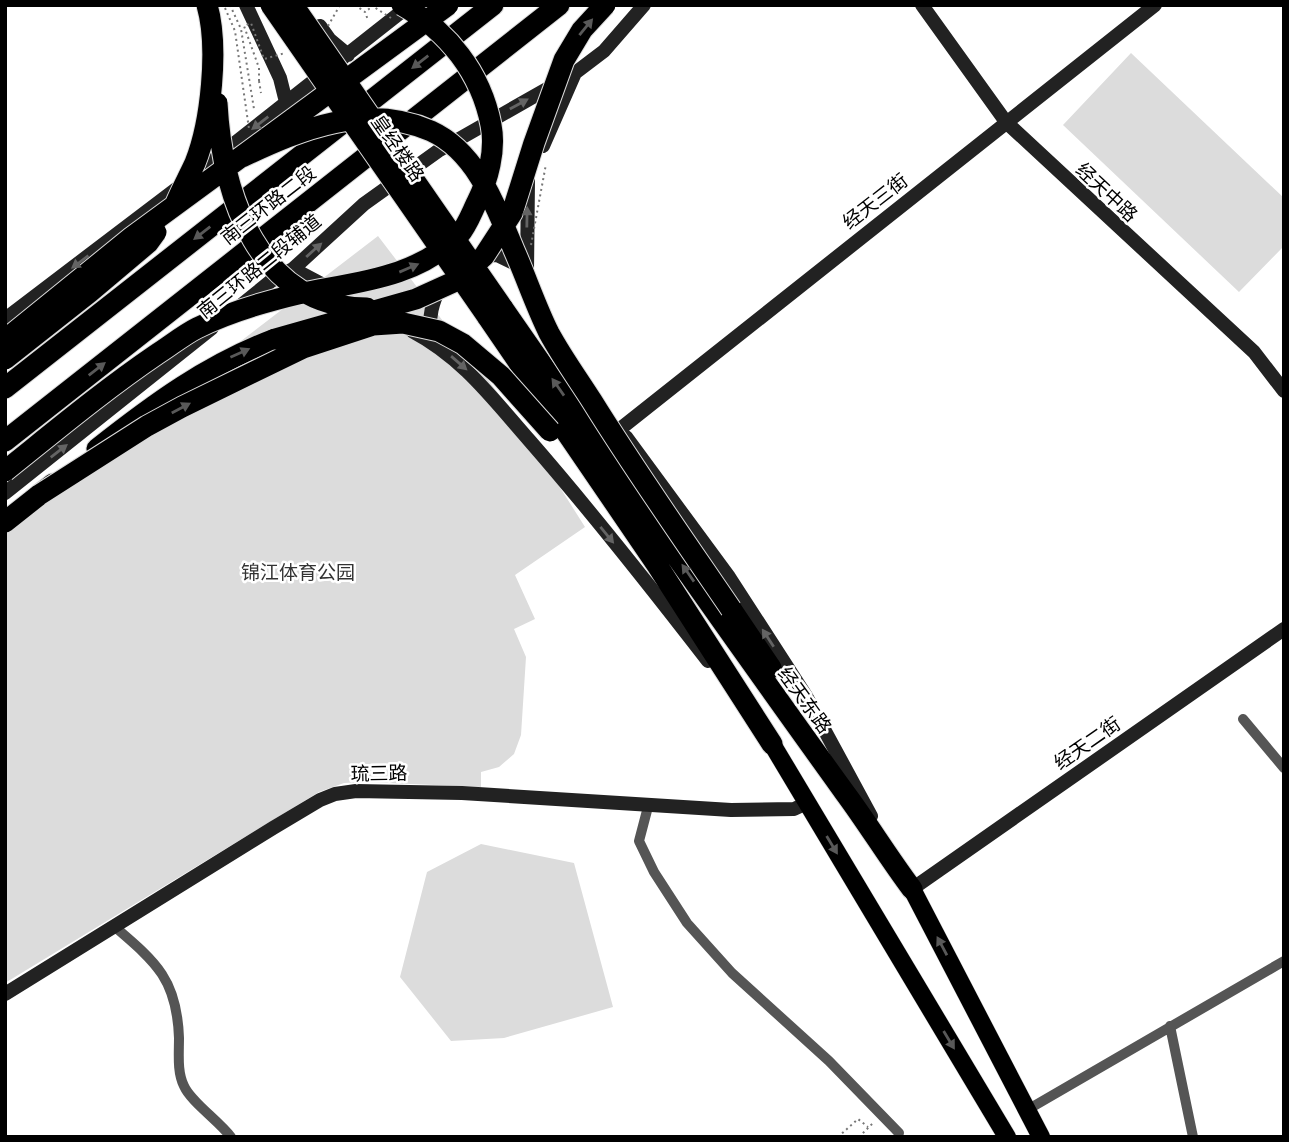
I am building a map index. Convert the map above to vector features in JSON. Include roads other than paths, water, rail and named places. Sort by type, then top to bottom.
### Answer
[{"type":"highway","points":[[207,5],[214,46],[218,127],[230,190],[245,228],[287,282],[320,302],[351,308],[383,308]]},
{"type":"highway","name":"皇经楼路","points":[[271,5],[495,312]]},
{"type":"highway","name":"皇经楼路","points":[[293,5],[495,312]]},
{"type":"highway","points":[[5,471],[129,373],[195,330],[227,314],[401,272],[430,259],[461,233],[485,185],[493,133],[488,110],[467,63],[424,17],[402,5]]},
{"type":"highway","points":[[5,340],[132,237],[448,5]]},
{"type":"highway","name":"南三环路二段","points":[[5,388],[493,5]]},
{"type":"highway","name":"南三环路二段","points":[[5,441],[559,5]]},
{"type":"highway","points":[[5,522],[141,414],[207,369],[275,339],[416,299],[458,280],[484,257],[512,213],[564,60],[582,30],[605,5]]},
{"type":"highway","points":[[5,359],[148,243],[175,205],[195,161],[207,119],[214,46]]},
{"type":"highway","points":[[242,157],[292,134],[325,123],[380,119],[431,131],[451,144],[467,160],[485,186],[549,333],[611,432],[793,701],[847,796]]},
{"type":"highway","points":[[495,312],[772,744]]},
{"type":"highway","name":"经天东路","points":[[495,312],[912,889]]},
{"type":"highway","points":[[39,495],[181,407],[303,348],[373,325],[403,323],[439,331],[463,344],[501,376],[550,430],[657,565]]},
{"type":"main road","points":[[772,744],[1007,1137]]},
{"type":"main road","name":"经天东路","points":[[912,889],[1041,1137]]},
{"type":"street","points":[[246,5],[279,78],[286,102]]},
{"type":"street","points":[[306,5],[330,40],[348,55]]},
{"type":"street","points":[[5,319],[410,5]]},
{"type":"street","name":"南三环路二段辅道","points":[[5,493],[271,281],[293,269],[364,204],[429,158],[575,73],[604,51],[644,5]]},
{"type":"street","name":"经天中路","points":[[922,5],[1006,122],[1254,352],[1284,391]]},
{"type":"street","name":"经天三街","points":[[620,429],[1155,5]]},
{"type":"street","points":[[575,73],[528,180],[527,270],[534,310],[729,578],[806,696],[912,889]]},
{"type":"street","points":[[430,341],[429,318],[433,301],[445,277],[473,256],[496,255],[527,270]]},
{"type":"street","points":[[293,269],[430,341],[463,365],[562,478],[772,744]]},
{"type":"street","name":"经天二街","points":[[912,889],[1284,629]]},
{"type":"street","points":[[1243,719],[1284,768]]},
{"type":"street","name":"琉三路","points":[[5,993],[273,828],[335,794],[356,791],[462,793],[731,810],[794,809],[807,803]]},
{"type":"street","points":[[649,803],[639,841],[654,872],[687,923],[733,973],[829,1061],[899,1133]]},
{"type":"street","points":[[114,927],[162,972],[178,1012],[180,1075],[183,1085],[190,1097],[216,1118],[231,1137]]},
{"type":"street","points":[[1027,1110],[1284,961]]},
{"type":"street","points":[[1170,1026],[1193,1137]]},
{"type":"park label","name":"锦江体育公园","points":[[298,572]]}]
